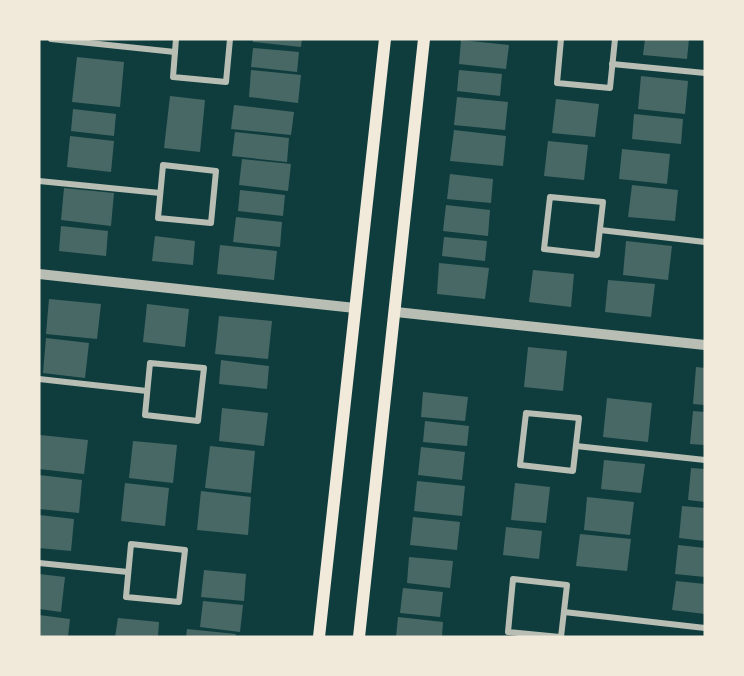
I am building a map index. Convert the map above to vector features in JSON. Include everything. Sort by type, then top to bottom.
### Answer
[{"type":"main road","points":[[319,637],[385,39]]},
{"type":"main road","points":[[359,637],[424,39]]},
{"type":"street","points":[[51,39],[175,52]]},
{"type":"street","points":[[176,39],[173,77],[226,82],[230,39]]},
{"type":"street","points":[[561,39],[557,83],[610,88],[615,39]]},
{"type":"street","points":[[612,64],[705,73]]},
{"type":"street","points":[[163,165],[216,171],[211,223],[158,218],[160,193],[163,165]]},
{"type":"street","points":[[39,181],[160,193]]},
{"type":"street","points":[[550,197],[603,202],[600,230],[597,255],[544,249],[550,197]]},
{"type":"street","points":[[600,230],[705,242]]},
{"type":"street","points":[[39,274],[355,308]]},
{"type":"street","points":[[396,312],[705,345]]},
{"type":"street","points":[[150,363],[204,368],[198,421],[145,415],[147,391],[150,363]]},
{"type":"street","points":[[39,379],[147,391]]},
{"type":"street","points":[[526,413],[579,418],[576,446],[573,471],[520,465],[526,413]]},
{"type":"street","points":[[576,446],[705,460]]},
{"type":"street","points":[[131,544],[185,550],[179,602],[126,597],[128,572],[131,544]]},
{"type":"street","points":[[39,563],[128,572]]},
{"type":"street","points":[[513,579],[567,585],[564,612],[561,637],[508,632],[513,579]]},
{"type":"street","points":[[564,612],[705,628]]},
{"type":"building","points":[[253,39],[302,39],[301,47],[253,42]]},
{"type":"building","points":[[645,39],[689,39],[687,59],[643,55]]},
{"type":"building","points":[[461,40],[509,45],[506,69],[459,64]]},
{"type":"building","points":[[253,48],[299,52],[297,72],[251,67]]},
{"type":"building","points":[[77,57],[124,62],[120,107],[72,102]]},
{"type":"building","points":[[251,70],[301,75],[298,103],[249,97]]},
{"type":"building","points":[[459,70],[502,74],[500,96],[457,91]]},
{"type":"building","points":[[641,76],[688,81],[685,114],[638,109]]},
{"type":"building","points":[[170,96],[205,100],[200,152],[164,148]]},
{"type":"building","points":[[457,97],[508,102],[505,130],[454,125]]},
{"type":"building","points":[[556,99],[599,104],[595,137],[552,133]]},
{"type":"building","points":[[234,105],[294,112],[291,135],[231,129]]},
{"type":"building","points":[[73,109],[116,114],[114,136],[71,131]]},
{"type":"building","points":[[634,114],[683,119],[681,144],[632,139]]},
{"type":"building","points":[[454,130],[506,136],[503,166],[450,161]]},
{"type":"building","points":[[235,132],[289,138],[287,162],[232,156]]},
{"type":"building","points":[[70,136],[114,141],[111,172],[67,167]]},
{"type":"building","points":[[548,141],[588,145],[584,180],[544,176]]},
{"type":"building","points":[[622,149],[670,154],[667,184],[619,179]]},
{"type":"building","points":[[242,159],[291,164],[288,191],[239,185]]},
{"type":"building","points":[[450,174],[493,179],[491,203],[447,199]]},
{"type":"building","points":[[632,185],[678,190],[675,221],[628,217]]},
{"type":"building","points":[[64,188],[114,193],[111,226],[61,220]]},
{"type":"building","points":[[240,190],[285,195],[283,216],[238,211]]},
{"type":"building","points":[[446,205],[490,210],[488,236],[443,231]]},
{"type":"building","points":[[236,217],[282,222],[280,247],[233,242]]},
{"type":"building","points":[[61,226],[108,231],[106,256],[59,251]]},
{"type":"building","points":[[155,236],[195,241],[193,265],[152,261]]},
{"type":"building","points":[[444,237],[487,241],[485,261],[442,256]]},
{"type":"building","points":[[626,241],[672,246],[668,280],[623,275]]},
{"type":"building","points":[[220,245],[277,251],[274,280],[217,274]]},
{"type":"building","points":[[439,263],[489,268],[485,299],[437,294]]},
{"type":"building","points":[[533,270],[574,274],[571,307],[529,302]]},
{"type":"building","points":[[608,280],[655,284],[651,317],[605,312]]},
{"type":"building","points":[[49,299],[101,304],[97,339],[46,334]]},
{"type":"building","points":[[147,304],[189,309],[185,347],[143,342]]},
{"type":"building","points":[[219,316],[272,321],[268,359],[215,354]]},
{"type":"building","points":[[46,338],[89,343],[85,378],[43,373]]},
{"type":"building","points":[[528,347],[567,351],[563,391],[524,387]]},
{"type":"building","points":[[221,360],[269,366],[267,389],[219,384]]},
{"type":"building","points":[[696,367],[705,368],[705,405],[693,404]]},
{"type":"building","points":[[423,392],[468,397],[465,421],[421,417]]},
{"type":"building","points":[[607,398],[652,403],[648,442],[603,437]]},
{"type":"building","points":[[222,408],[268,413],[264,446],[219,441]]},
{"type":"building","points":[[693,411],[705,412],[705,445],[690,444]]},
{"type":"building","points":[[425,421],[469,426],[467,446],[423,442]]},
{"type":"building","points":[[40,435],[88,440],[84,474],[39,469]]},
{"type":"building","points":[[133,441],[177,445],[173,483],[129,478]]},
{"type":"building","points":[[210,446],[255,451],[251,493],[205,488]]},
{"type":"building","points":[[421,447],[465,452],[462,480],[418,475]]},
{"type":"building","points":[[604,460],[645,464],[641,493],[601,489]]},
{"type":"building","points":[[691,468],[705,469],[705,502],[688,500]]},
{"type":"building","points":[[39,475],[82,480],[79,513],[39,509]]},
{"type":"building","points":[[417,481],[465,486],[462,516],[414,511]]},
{"type":"building","points":[[125,483],[169,488],[165,526],[121,521]]},
{"type":"building","points":[[515,483],[550,487],[546,523],[511,520]]},
{"type":"building","points":[[201,491],[251,497],[248,535],[197,530]]},
{"type":"building","points":[[587,497],[634,502],[630,535],[584,530]]},
{"type":"building","points":[[682,506],[705,508],[705,541],[679,538]]},
{"type":"building","points":[[39,515],[74,519],[71,551],[39,548]]},
{"type":"building","points":[[413,517],[460,522],[457,550],[410,545]]},
{"type":"building","points":[[506,527],[542,531],[539,559],[503,555]]},
{"type":"building","points":[[580,534],[631,539],[627,571],[576,566]]},
{"type":"building","points":[[678,545],[705,548],[705,577],[675,574]]},
{"type":"building","points":[[409,557],[453,561],[450,588],[407,583]]},
{"type":"building","points":[[204,570],[246,574],[244,601],[201,597]]},
{"type":"building","points":[[39,574],[65,577],[61,612],[39,609]]},
{"type":"building","points":[[676,581],[705,584],[705,614],[672,610]]},
{"type":"building","points":[[403,588],[443,592],[440,617],[400,613]]},
{"type":"building","points":[[203,601],[243,605],[240,632],[200,627]]},
{"type":"building","points":[[39,615],[70,619],[68,637],[39,637]]},
{"type":"building","points":[[398,617],[443,622],[442,637],[396,637]]},
{"type":"building","points":[[118,618],[159,622],[158,637],[115,637]]},
{"type":"building","points":[[187,629],[236,634],[235,637],[186,637]]}]
